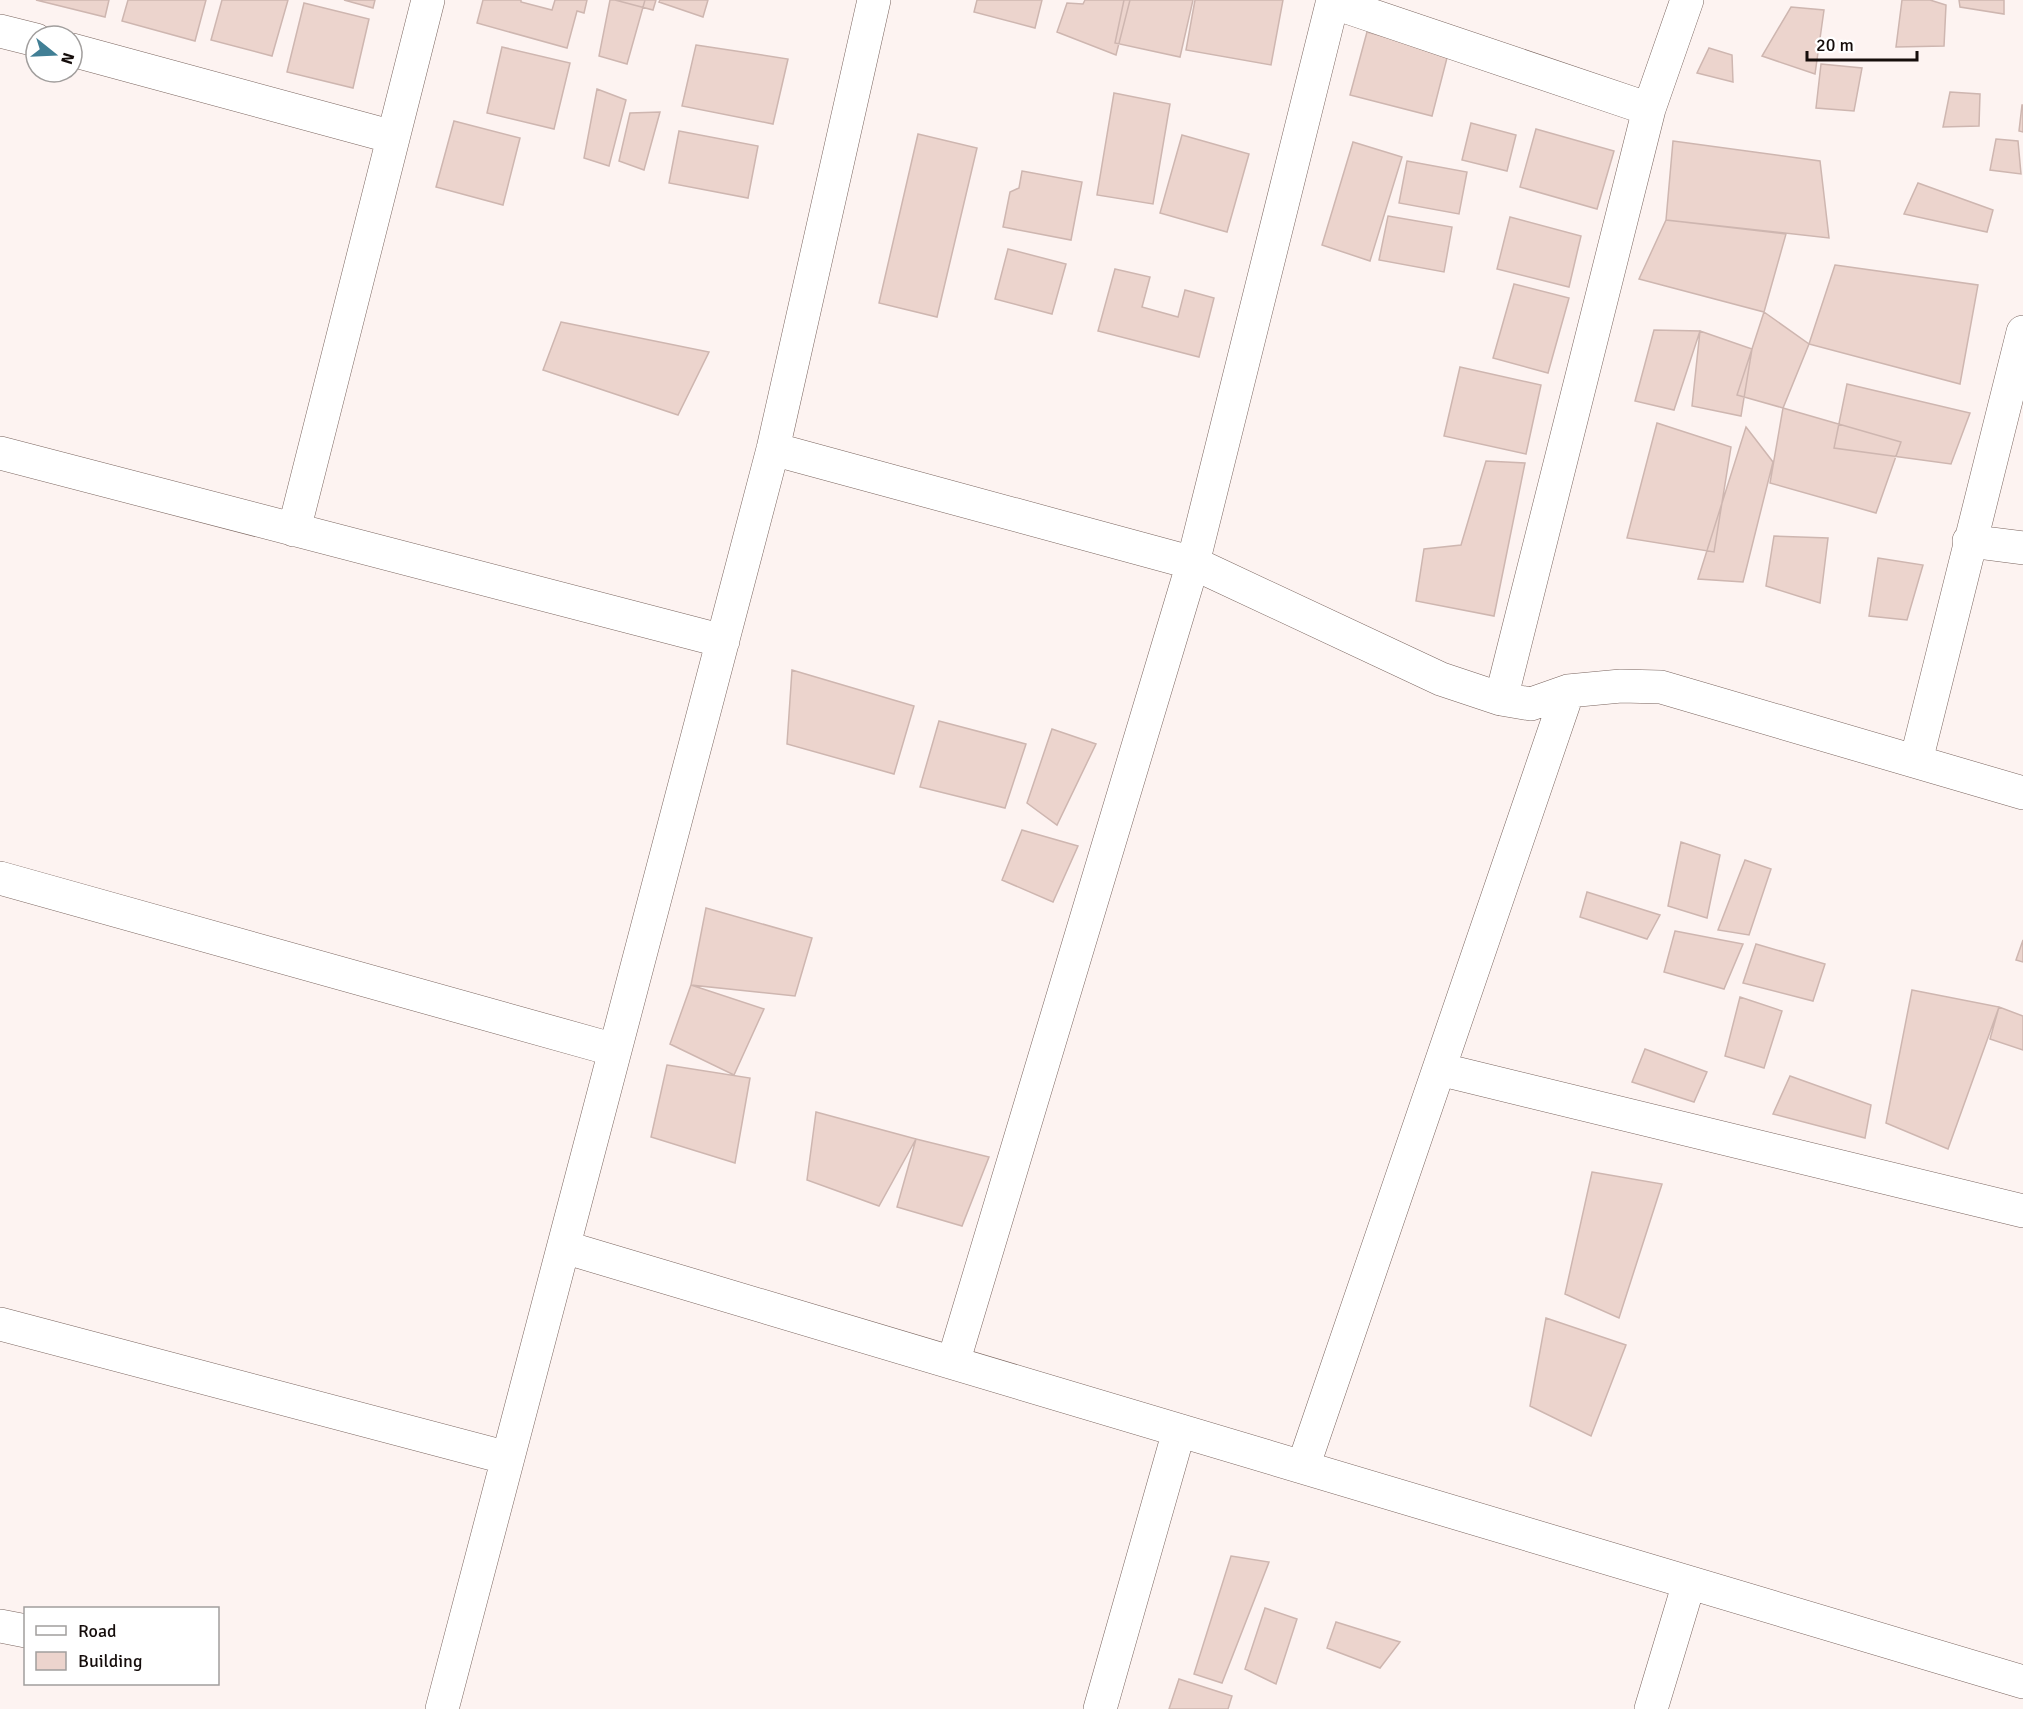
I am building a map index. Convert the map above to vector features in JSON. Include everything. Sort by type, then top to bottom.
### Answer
[{"type":"street","points":[[294,530],[428,0]]},
{"type":"street","points":[[442,1709],[773,448],[874,0]]},
{"type":"street","points":[[1501,699],[1649,109],[1687,0]]},
{"type":"street","points":[[952,1364],[1193,563],[1333,1],[1649,109]]},
{"type":"street","points":[[0,31],[24,37]]},
{"type":"street","points":[[84,53],[393,137]]},
{"type":"street","points":[[1916,760],[2023,332]]},
{"type":"street","points":[[773,448],[1193,563],[1442,679],[1501,699],[1532,704],[1568,691],[1621,686],[1662,687],[2023,793]]},
{"type":"street","points":[[0,453],[723,641]]},
{"type":"street","points":[[1969,541],[2023,548]]},
{"type":"street","points":[[1303,1467],[1568,691]]},
{"type":"street","points":[[0,878],[615,1050]]},
{"type":"street","points":[[1439,1069],[2023,1211]]},
{"type":"street","points":[[564,1247],[2023,1682]]},
{"type":"street","points":[[0,1324],[508,1458]]},
{"type":"street","points":[[1100,1709],[1179,1431]]},
{"type":"street","points":[[1651,1709],[1689,1583]]},
{"type":"street","points":[[0,1626],[24,1630]]},
{"type":"building","points":[[36,0],[109,0],[105,17]]},
{"type":"building","points":[[128,0],[206,0],[195,41],[122,21]]},
{"type":"building","points":[[222,0],[288,0],[272,56],[211,40]]},
{"type":"building","points":[[344,0],[375,0],[373,8]]},
{"type":"building","points":[[483,0],[521,0],[521,2],[552,10],[555,0],[587,0],[584,13],[577,11],[567,48],[477,23]]},
{"type":"building","points":[[610,0],[645,0],[627,64],[599,56]]},
{"type":"building","points":[[615,0],[656,0],[653,10]]},
{"type":"building","points":[[660,0],[708,0],[703,17],[659,2]]},
{"type":"building","points":[[977,0],[1042,0],[1035,28],[974,12]]},
{"type":"building","points":[[1085,0],[1130,0],[1116,55],[1057,32],[1067,3],[1083,4]]},
{"type":"building","points":[[1124,0],[1193,0],[1180,57],[1115,43]]},
{"type":"building","points":[[1195,0],[1283,0],[1271,65],[1186,50]]},
{"type":"building","points":[[1902,0],[1930,0],[1946,5],[1944,46],[1896,47]]},
{"type":"building","points":[[1959,0],[2004,0],[2004,14],[1960,7]]},
{"type":"building","points":[[304,3],[369,19],[353,88],[287,72]]},
{"type":"building","points":[[1791,7],[1824,10],[1815,74],[1762,56]]},
{"type":"building","points":[[1367,32],[1448,54],[1432,116],[1350,95]]},
{"type":"building","points":[[696,45],[788,59],[773,124],[682,106]]},
{"type":"building","points":[[502,47],[570,63],[554,129],[487,113]]},
{"type":"building","points":[[1709,48],[1732,55],[1733,82],[1697,73]]},
{"type":"building","points":[[1821,64],[1862,68],[1854,111],[1816,108]]},
{"type":"building","points":[[597,89],[626,100],[609,166],[584,158]]},
{"type":"building","points":[[1950,92],[1980,94],[1979,126],[1943,127]]},
{"type":"building","points":[[1114,93],[1170,104],[1153,204],[1097,195]]},
{"type":"building","points":[[2023,105],[2023,132],[2019,131]]},
{"type":"building","points":[[660,112],[644,170],[619,161],[630,113]]},
{"type":"building","points":[[454,121],[520,138],[503,205],[436,187]]},
{"type":"building","points":[[1471,123],[1516,135],[1507,171],[1462,160]]},
{"type":"building","points":[[1536,129],[1614,151],[1597,209],[1520,187]]},
{"type":"building","points":[[679,131],[758,146],[748,198],[669,183]]},
{"type":"building","points":[[918,134],[977,148],[937,317],[879,303]]},
{"type":"building","points":[[1182,135],[1249,154],[1227,232],[1160,213]]},
{"type":"building","points":[[1996,139],[2018,141],[2021,174],[1990,170]]},
{"type":"building","points":[[1673,141],[1820,161],[1829,238],[1666,220]]},
{"type":"building","points":[[1353,142],[1402,157],[1370,261],[1322,245]]},
{"type":"building","points":[[1407,161],[1467,172],[1459,214],[1399,203]]},
{"type":"building","points":[[1022,171],[1082,182],[1071,240],[1003,227],[1010,192],[1019,188]]},
{"type":"building","points":[[1918,183],[1993,210],[1987,232],[1904,214]]},
{"type":"building","points":[[1388,216],[1452,227],[1444,272],[1379,260]]},
{"type":"building","points":[[1510,217],[1581,236],[1569,287],[1497,269]]},
{"type":"building","points":[[1666,220],[1786,234],[1764,312],[1639,279]]},
{"type":"building","points":[[1008,249],[1066,264],[1052,314],[995,299]]},
{"type":"building","points":[[1835,265],[1978,285],[1960,384],[1809,344]]},
{"type":"building","points":[[1115,269],[1150,277],[1142,307],[1178,317],[1185,290],[1214,298],[1199,357],[1098,331]]},
{"type":"building","points":[[1514,284],[1569,298],[1548,373],[1493,358]]},
{"type":"building","points":[[1764,312],[1809,344],[1783,408],[1737,395]]},
{"type":"building","points":[[561,322],[709,352],[678,415],[543,370]]},
{"type":"building","points":[[1654,330],[1700,331],[1674,410],[1635,401]]},
{"type":"building","points":[[1700,331],[1752,349],[1741,416],[1692,406]]},
{"type":"building","points":[[1460,367],[1541,385],[1526,454],[1444,436]]},
{"type":"building","points":[[1847,384],[1970,413],[1951,464],[1834,448]]},
{"type":"building","points":[[1783,408],[1901,442],[1876,513],[1770,483]]},
{"type":"building","points":[[1657,423],[1731,447],[1714,552],[1627,538]]},
{"type":"building","points":[[1746,427],[1773,462],[1743,582],[1698,579]]},
{"type":"building","points":[[1486,461],[1525,463],[1494,616],[1416,601],[1424,549],[1461,545]]},
{"type":"building","points":[[1774,536],[1828,538],[1820,603],[1766,586]]},
{"type":"building","points":[[1878,558],[1923,565],[1907,620],[1869,616]]},
{"type":"building","points":[[792,670],[914,706],[894,774],[787,744]]},
{"type":"building","points":[[939,721],[1026,744],[1005,808],[920,787]]},
{"type":"building","points":[[1052,729],[1096,744],[1057,825],[1027,803]]},
{"type":"building","points":[[1022,830],[1078,846],[1053,902],[1002,880]]},
{"type":"building","points":[[1681,842],[1720,855],[1707,918],[1668,906]]},
{"type":"building","points":[[1745,860],[1771,869],[1749,935],[1718,930]]},
{"type":"building","points":[[1587,892],[1660,915],[1647,939],[1580,917]]},
{"type":"building","points":[[706,908],[812,938],[795,996],[691,985]]},
{"type":"building","points":[[1675,931],[1743,944],[1724,989],[1664,972]]},
{"type":"building","points":[[2023,940],[2023,962],[2016,960]]},
{"type":"building","points":[[1756,944],[1825,964],[1813,1001],[1743,983]]},
{"type":"building","points":[[691,985],[764,1009],[734,1075],[670,1044]]},
{"type":"building","points":[[1912,990],[1999,1007],[1948,1149],[1886,1123]]},
{"type":"building","points":[[1740,997],[1782,1011],[1764,1068],[1725,1056]]},
{"type":"building","points":[[1999,1007],[2023,1016],[2023,1050],[1990,1039]]},
{"type":"building","points":[[1645,1049],[1707,1072],[1694,1102],[1632,1082]]},
{"type":"building","points":[[667,1065],[750,1078],[735,1163],[651,1137]]},
{"type":"building","points":[[1790,1076],[1871,1105],[1865,1138],[1773,1114]]},
{"type":"building","points":[[816,1112],[916,1139],[879,1206],[807,1180]]},
{"type":"building","points":[[916,1139],[989,1157],[962,1226],[897,1207]]},
{"type":"building","points":[[1592,1172],[1662,1184],[1619,1318],[1565,1294]]},
{"type":"building","points":[[1546,1318],[1626,1345],[1591,1436],[1530,1406]]},
{"type":"building","points":[[1231,1556],[1269,1562],[1222,1683],[1194,1674]]},
{"type":"building","points":[[1265,1608],[1297,1619],[1276,1684],[1245,1669]]},
{"type":"building","points":[[1336,1622],[1400,1642],[1380,1668],[1327,1648]]},
{"type":"building","points":[[1179,1679],[1232,1696],[1228,1709],[1169,1709]]}]
